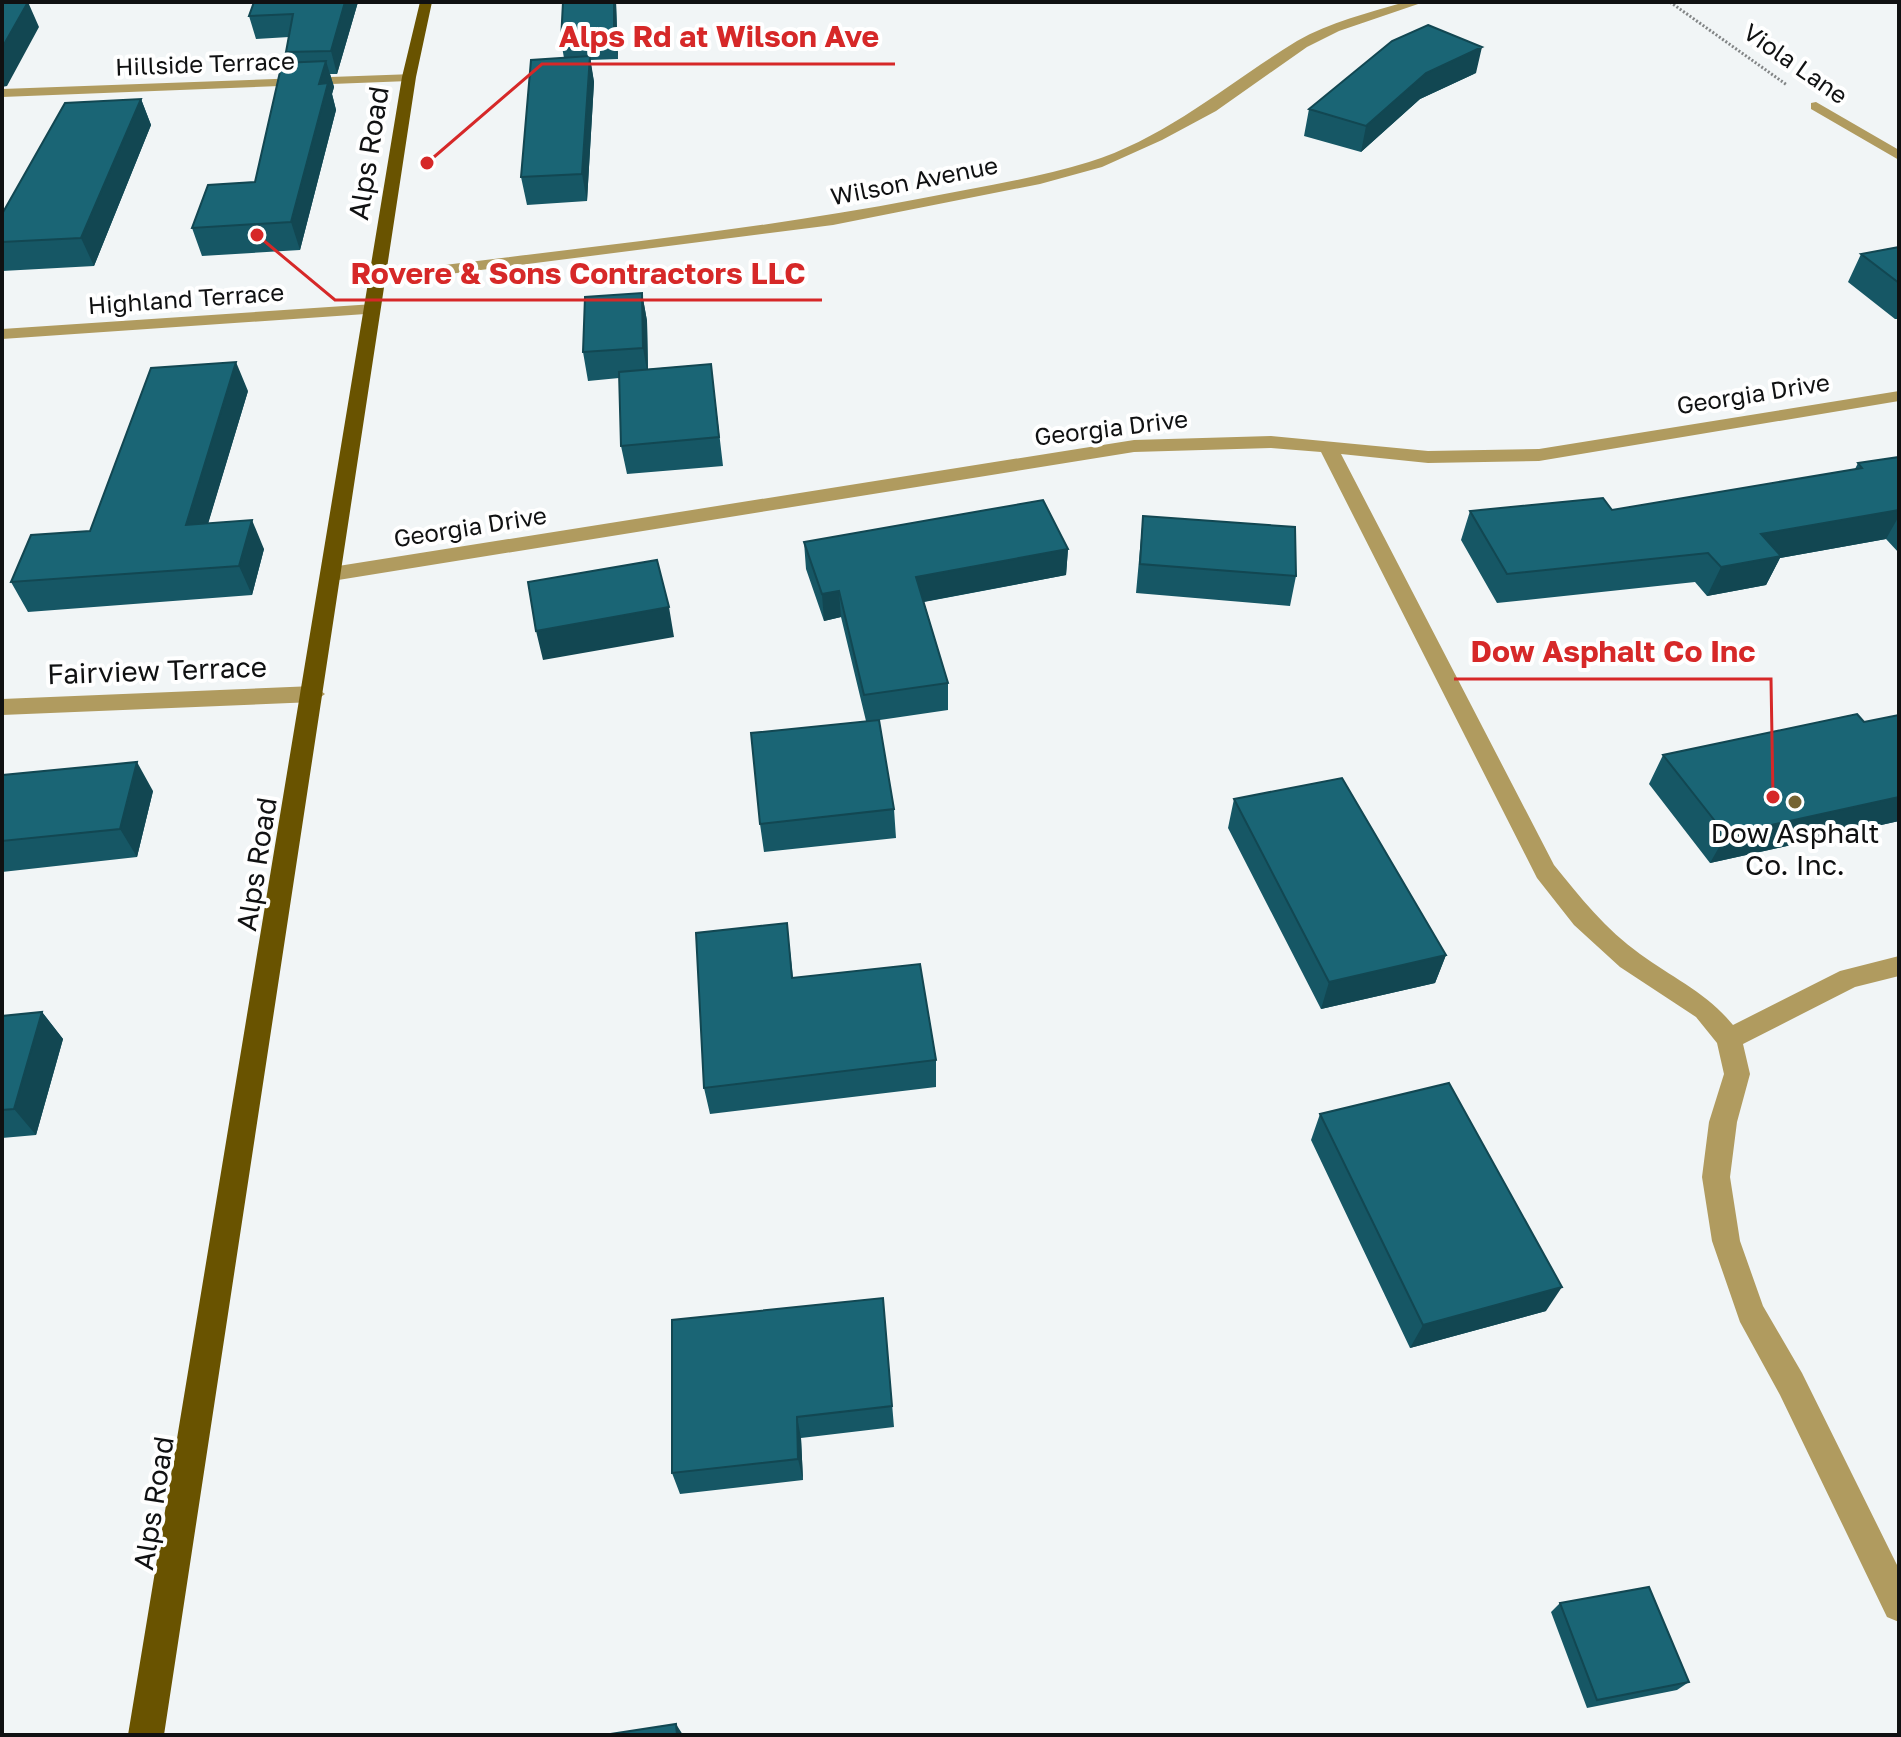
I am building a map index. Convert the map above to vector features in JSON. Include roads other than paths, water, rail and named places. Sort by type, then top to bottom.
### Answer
[{"type":"main road","name":"Alps Road","points":[[146,1735],[314,694],[409,77],[426,2]]},
{"type":"street","name":"Wilson Avenue","points":[[379,278],[833,220],[937,202],[1097,164],[1211,108],[1302,44],[1334,28],[1418,2]]},
{"type":"street","name":"Hillside Terrace","points":[[2,93],[409,77]]},
{"type":"street","name":"Viola Lane","points":[[1816,106],[1899,156]]},
{"type":"street","name":"Highland Terrace","points":[[2,334],[374,309]]},
{"type":"street","name":"Georgia Drive","points":[[332,574],[1134,446],[1216,441],[1327,446],[1428,457],[1539,455],[1899,396]]},
{"type":"street","points":[[1327,446],[1545,871],[1583,918],[1629,960],[1705,1009],[1729,1039],[1737,1074],[1723,1122],[1716,1177],[1726,1241],[1750,1312],[1791,1384],[1899,1605]]},
{"type":"street","name":"Fairview Terrace","points":[[2,707],[314,694]]},
{"type":"street","points":[[1729,1039],[1849,978],[1899,966]]},
{"type":"place","name":"Alps Rd at Wilson Ave","points":[[427,163]]},
{"type":"place","name":"Rovere & Sons Contractors LLC","points":[[257,235]]},
{"type":"place","name":"Dow Asphalt Co Inc","points":[[1773,797]]},
{"type":"place","name":"Dow Asphalt Co. Inc.","points":[[1795,802]]}]
